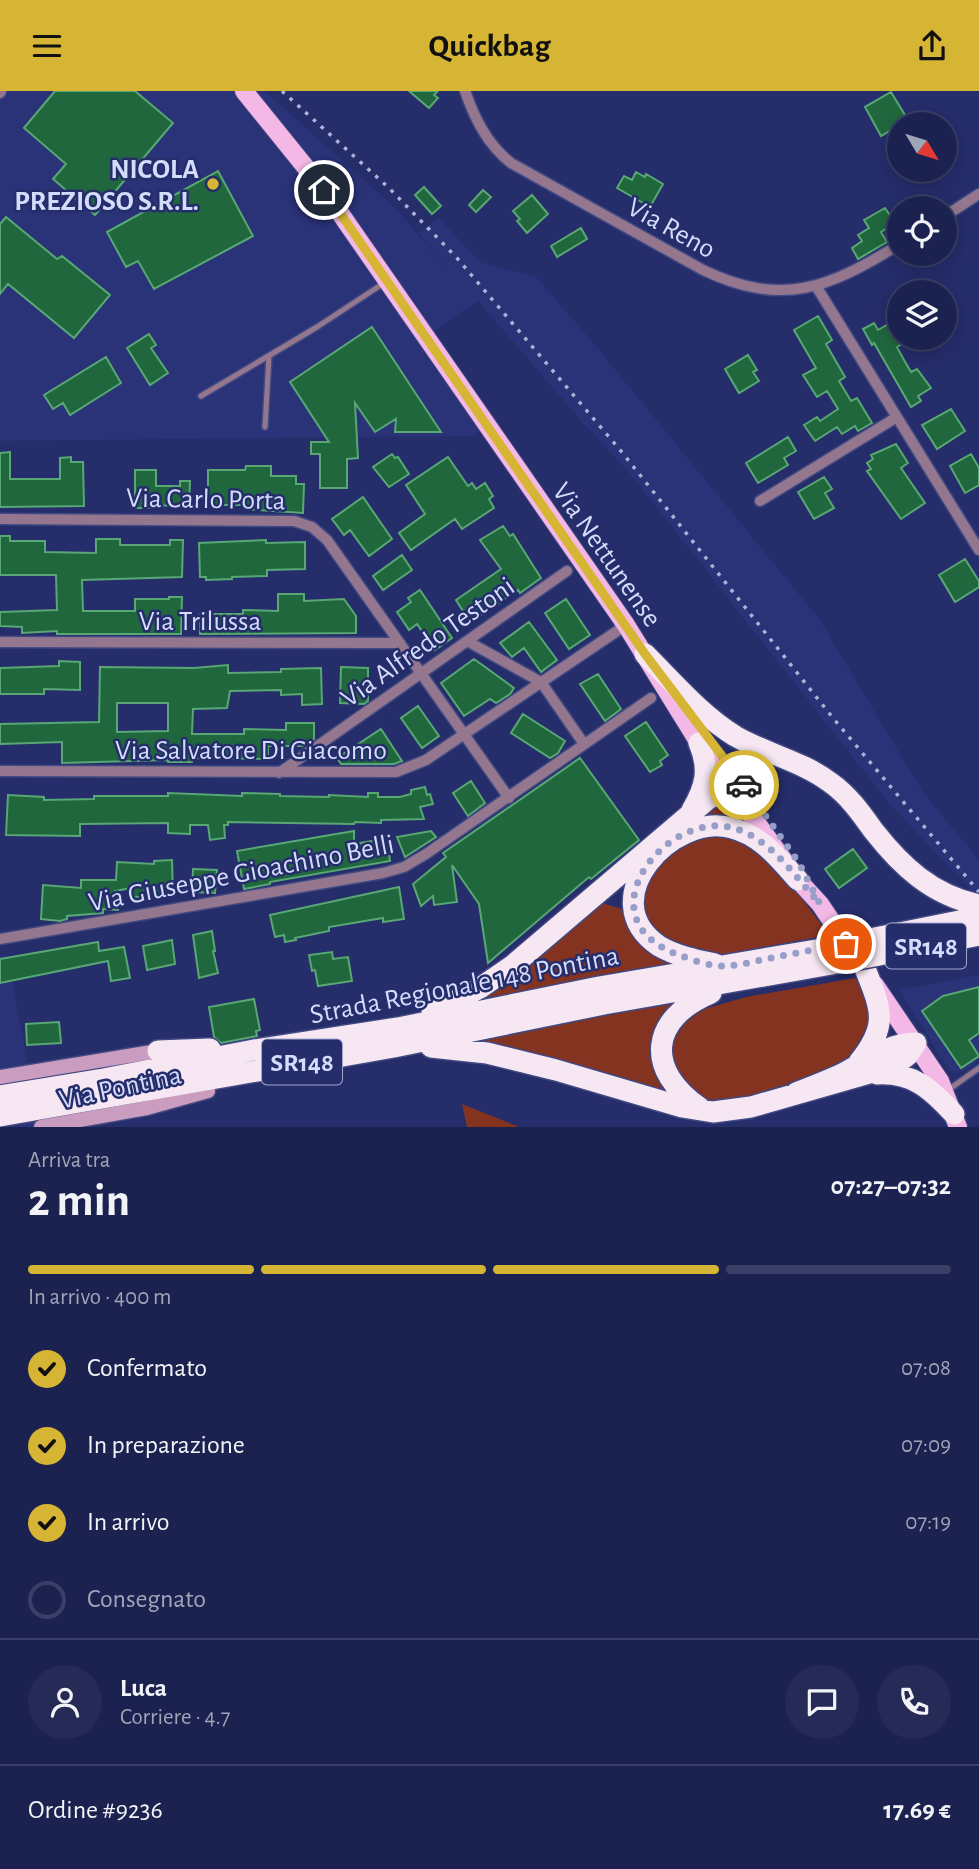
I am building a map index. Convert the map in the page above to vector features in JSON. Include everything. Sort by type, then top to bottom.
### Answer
[{"type":"highway","points":[[645,654],[724,729],[813,771],[833,784],[853,804],[886,847],[914,874],[976,919]]},
{"type":"highway","points":[[691,812],[701,793],[706,774],[706,762],[699,743]]},
{"type":"highway","points":[[396,1038],[492,980],[714,795],[735,792]]},
{"type":"highway","points":[[723,967],[683,956],[656,943],[638,923],[632,902],[641,874],[660,852],[688,833],[714,826],[733,828],[762,841],[798,871]]},
{"type":"highway","points":[[597,894],[632,902]]},
{"type":"highway","name":"Strada Regionale 148 Pontina","points":[[396,1038],[599,987],[723,967],[835,955],[868,956],[976,919]]},
{"type":"highway","name":"Strada Regionale 148 Pontina","points":[[0,1096],[103,1079],[259,1060],[604,1005],[754,979],[835,955]]},
{"type":"highway","points":[[796,1093],[859,1062],[873,1045],[880,1015],[868,956]]},
{"type":"highway","points":[[704,1111],[680,1093],[667,1075],[663,1052],[667,1028],[674,1015],[694,1000],[754,979]]},
{"type":"highway","points":[[396,1038],[439,1047],[478,1051],[556,1070],[682,1108],[704,1111],[740,1109],[864,1075],[900,1063],[916,1043],[889,1047],[840,1075],[796,1093]]},
{"type":"highway","points":[[158,1051],[189,1049],[259,1060]]},
{"type":"highway","points":[[208,1091],[259,1060]]},
{"type":"highway","name":"Strada Regionale 148 Pontina","points":[[0,1116],[259,1060]]},
{"type":"highway","points":[[864,1075],[895,1073],[910,1078],[936,1095],[956,1121]]},
{"type":"main road","name":"Via Nettunense","points":[[244,91],[324,190],[626,625],[699,743],[735,792],[747,800],[798,871]]},
{"type":"main road","points":[[645,654],[691,712],[820,904],[868,956],[946,1091],[956,1121]]},
{"type":"street","name":"Via Reno","points":[[465,91],[480,126],[493,146],[506,159],[721,278],[773,291],[793,291],[816,286],[844,275],[887,251]]},
{"type":"street","points":[[957,208],[979,194]]},
{"type":"street","points":[[816,286],[979,550]]},
{"type":"street","points":[[760,501],[897,417]]},
{"type":"street","name":"Via Carlo Porta","points":[[0,519],[302,523],[312,527],[327,540],[509,798]]},
{"type":"street","name":"Via Alfredo Testoni","points":[[279,773],[567,571]]},
{"type":"street","name":"Via Salvatore Di Giacomo","points":[[0,771],[396,772],[421,763],[626,625]]},
{"type":"street","points":[[467,641],[541,682],[584,744]]},
{"type":"street","name":"Via Trilussa","points":[[0,642],[400,643]]},
{"type":"street","name":"Via Giuseppe Gioachino Belli","points":[[0,939],[393,870],[426,854],[651,698]]},
{"type":"street","name":"Via Pontina","points":[[0,1077],[158,1051]]},
{"type":"street","name":"Via Pontina","points":[[41,1127],[146,1108],[208,1091]]},
{"type":"lane","points":[[201,396],[387,281]]},
{"type":"lane","points":[[265,427],[269,356]]},
{"type":"lane","points":[[946,1091],[979,1068]]},
{"type":"shaded area","points":[[0,91],[265,91],[395,208],[449,270],[419,233],[438,217],[480,262],[536,277],[591,340],[820,620],[923,792],[979,860],[979,899],[887,801],[628,471],[478,301],[434,331],[497,421],[473,436],[0,441]]},
{"type":"shaded area","points":[[725,802],[735,805],[756,833],[697,823],[713,805]]},
{"type":"shaded area","points":[[712,835],[740,838],[777,865],[829,935],[708,957],[650,934],[640,892],[655,870],[670,855],[688,844]]},
{"type":"shaded area","points":[[602,903],[626,910],[631,929],[641,944],[672,965],[471,1007],[488,996]]},
{"type":"shaded area","points":[[7,954],[40,1127],[0,1127],[0,955]]},
{"type":"shaded area","points":[[979,975],[979,1060],[965,1071],[950,1071],[899,990]]},
{"type":"shaded area","points":[[855,978],[864,985],[873,1019],[858,1049],[844,1062],[821,1075],[743,1101],[707,1104],[672,1069],[672,1046],[675,1038],[686,1022],[704,1009],[746,997]]},
{"type":"shaded area","points":[[685,1000],[653,1063],[669,1097],[479,1043],[478,1040]]},
{"type":"shaded area","points":[[462,1104],[519,1127],[467,1127]]},
{"type":"building","points":[[55,91],[135,91],[173,123],[95,215],[53,179],[66,164],[24,128]]},
{"type":"building","points":[[409,91],[438,91],[434,95],[438,98],[429,108]]},
{"type":"building","points":[[891,92],[903,112],[887,112],[887,132],[881,136],[865,107]]},
{"type":"building","points":[[218,171],[253,236],[154,289],[138,261],[126,267],[107,232]]},
{"type":"building","points":[[636,172],[645,177],[646,174],[663,184],[650,207],[617,188],[624,176],[632,180]]},
{"type":"building","points":[[424,187],[441,206],[432,214],[415,195]]},
{"type":"building","points":[[483,190],[491,197],[476,212],[469,205]]},
{"type":"building","points":[[532,195],[548,214],[527,233],[513,211]]},
{"type":"building","points":[[885,208],[887,228],[881,232],[887,242],[858,259],[852,248],[862,241],[858,235],[869,228],[864,220]]},
{"type":"building","points":[[6,217],[57,259],[62,256],[110,295],[74,338],[8,284],[0,294],[0,224]]},
{"type":"building","points":[[581,228],[587,239],[557,257],[551,246]]},
{"type":"building","points":[[818,316],[832,340],[826,344],[845,377],[839,381],[851,401],[857,398],[872,423],[858,431],[855,426],[842,434],[837,427],[815,441],[804,425],[817,417],[820,421],[838,409],[827,391],[817,397],[803,375],[816,368],[794,330]]},
{"type":"building","points":[[874,323],[878,330],[887,325],[887,350],[899,350],[911,372],[917,369],[931,388],[918,396],[921,401],[911,407],[863,329]]},
{"type":"building","points":[[372,327],[441,432],[395,432],[396,419],[375,432],[355,403],[358,458],[347,459],[347,488],[320,488],[320,454],[311,454],[311,442],[329,442],[290,382]]},
{"type":"building","points":[[149,334],[156,345],[151,348],[168,373],[150,385],[127,348]]},
{"type":"building","points":[[748,355],[757,370],[753,372],[759,381],[739,393],[725,369]]},
{"type":"building","points":[[106,357],[121,383],[70,415],[63,403],[53,409],[44,395]]},
{"type":"building","points":[[951,409],[965,431],[937,449],[922,425]]},
{"type":"building","points":[[788,437],[796,451],[784,458],[788,465],[758,483],[746,463]]},
{"type":"building","points":[[896,444],[908,463],[901,468],[925,503],[901,519],[867,471],[871,469],[867,463],[873,459],[871,455]]},
{"type":"building","points":[[10,452],[10,479],[60,479],[60,458],[71,457],[71,462],[83,462],[84,506],[0,507],[0,453]]},
{"type":"building","points":[[392,454],[395,458],[398,457],[409,474],[389,487],[373,467]]},
{"type":"building","points":[[971,454],[979,468],[979,485],[965,493],[950,466]]},
{"type":"building","points":[[448,457],[468,486],[472,483],[476,489],[485,483],[493,496],[489,499],[494,508],[462,529],[455,519],[411,550],[399,533],[425,514],[406,485]]},
{"type":"building","points":[[246,466],[271,466],[271,476],[296,476],[296,484],[304,484],[303,513],[244,509],[244,505],[208,505],[208,470],[245,470]]},
{"type":"building","points":[[135,470],[156,470],[156,486],[180,486],[180,481],[190,481],[189,507],[156,505],[156,508],[135,508]]},
{"type":"building","points":[[824,477],[832,489],[825,493],[834,508],[814,519],[798,492]]},
{"type":"building","points":[[363,497],[392,539],[369,556],[350,530],[344,535],[332,519]]},
{"type":"building","points":[[503,526],[510,536],[513,534],[541,578],[470,622],[456,600],[501,569],[480,540]]},
{"type":"building","points":[[0,536],[10,536],[10,541],[45,541],[45,552],[96,553],[96,539],[120,539],[120,545],[170,545],[170,540],[183,540],[182,577],[82,580],[83,611],[135,611],[135,599],[182,597],[181,634],[57,634],[57,631],[22,633],[22,627],[0,626],[0,612],[57,610],[56,575],[0,575]]},
{"type":"building","points":[[266,540],[266,543],[305,542],[305,569],[267,570],[267,576],[232,579],[206,580],[206,577],[200,577],[199,543]]},
{"type":"building","points":[[402,555],[412,570],[383,590],[373,576]]},
{"type":"building","points":[[965,559],[979,581],[979,587],[955,602],[939,575]]},
{"type":"building","points":[[420,590],[452,638],[435,650],[417,624],[409,630],[397,612],[411,602],[408,598]]},
{"type":"building","points":[[278,594],[304,594],[304,601],[344,599],[356,616],[356,633],[200,634],[200,614],[243,614],[243,610],[278,611]]},
{"type":"building","points":[[566,599],[590,635],[569,649],[545,613]]},
{"type":"building","points":[[529,622],[557,660],[541,672],[524,648],[512,657],[500,643]]},
{"type":"building","points":[[474,659],[514,688],[496,703],[490,699],[464,716],[441,683]]},
{"type":"building","points":[[59,661],[80,662],[80,690],[44,689],[44,694],[0,694],[0,668],[59,666]]},
{"type":"building","points":[[228,665],[228,673],[321,668],[322,704],[302,705],[302,694],[281,695],[281,690],[230,691],[227,708],[193,709],[192,734],[244,734],[244,729],[286,730],[286,723],[314,723],[314,739],[304,746],[268,746],[268,759],[192,758],[192,762],[168,760],[62,763],[62,742],[0,744],[0,724],[99,722],[100,667],[194,668]],"holes":[[[117,703],[168,703],[168,731],[117,732]]]},
{"type":"building","points":[[341,667],[368,668],[368,701],[364,704],[340,703]]},
{"type":"building","points":[[598,674],[621,709],[605,721],[580,684]]},
{"type":"building","points":[[418,706],[439,736],[422,748],[401,718]]},
{"type":"building","points":[[523,714],[565,741],[558,753],[550,758],[511,733]]},
{"type":"building","points":[[646,722],[668,755],[660,761],[662,765],[650,772],[625,736]]},
{"type":"building","points":[[381,729],[402,761],[394,764],[341,764],[337,758]]},
{"type":"building","points":[[580,758],[639,840],[591,879],[589,877],[488,963],[479,904],[452,865],[457,902],[434,905],[433,896],[421,906],[413,884],[446,857],[443,853]]},
{"type":"building","points":[[471,781],[485,803],[468,816],[453,793]]},
{"type":"building","points":[[425,787],[433,804],[420,807],[424,819],[354,824],[228,822],[228,825],[224,825],[225,838],[210,840],[208,825],[190,825],[190,834],[168,833],[168,823],[80,824],[80,836],[6,835],[8,795],[44,797],[44,800],[94,799],[94,796],[168,796],[168,793],[368,797],[368,793],[378,793],[378,797],[400,797],[411,794],[411,790]]},
{"type":"building","points":[[354,831],[354,844],[384,839],[385,847],[388,845],[390,861],[244,889],[237,851]]},
{"type":"building","points":[[431,831],[436,837],[405,857],[397,837]]},
{"type":"building","points":[[853,849],[867,868],[839,888],[825,869]]},
{"type":"building","points":[[172,860],[173,896],[133,897],[131,888],[115,891],[118,910],[103,909],[103,913],[67,916],[67,919],[60,921],[41,919],[43,885],[81,888],[81,880],[116,880],[117,862],[154,864],[154,861]]},
{"type":"building","points":[[193,869],[217,870],[215,893],[192,892]]},
{"type":"building","points":[[399,887],[404,919],[383,922],[383,918],[329,927],[329,931],[285,942],[284,935],[275,937],[270,915]]},
{"type":"building","points":[[212,931],[218,973],[199,978],[193,935]]},
{"type":"building","points":[[172,940],[175,964],[147,970],[143,946]]},
{"type":"building","points":[[98,942],[99,951],[124,947],[130,978],[111,981],[108,961],[0,983],[0,959]]},
{"type":"building","points":[[332,952],[333,959],[348,957],[352,981],[318,986],[309,955]]},
{"type":"building","points":[[979,987],[979,1033],[969,1040],[979,1056],[961,1068],[922,1011],[943,996]]},
{"type":"building","points":[[254,999],[260,1030],[256,1031],[257,1036],[221,1043],[214,1037],[209,1007]]},
{"type":"building","points":[[59,1022],[61,1043],[27,1045],[26,1024]]},
{"type":"railway","points":[[282,91],[389,188],[457,258],[621,451],[833,718],[979,892]]},
{"type":"way so far","points":[[744,785],[799,863],[820,904],[762,841],[733,828],[704,827],[682,835],[648,863],[638,879],[632,902],[638,923],[651,939],[662,947],[723,967],[846,944]]},
{"type":"place","name":"NICOLA PREZIOSO S.R.L.","points":[[213,184]]},
{"type":"route","points":[[324,190],[645,654],[744,785]]}]
